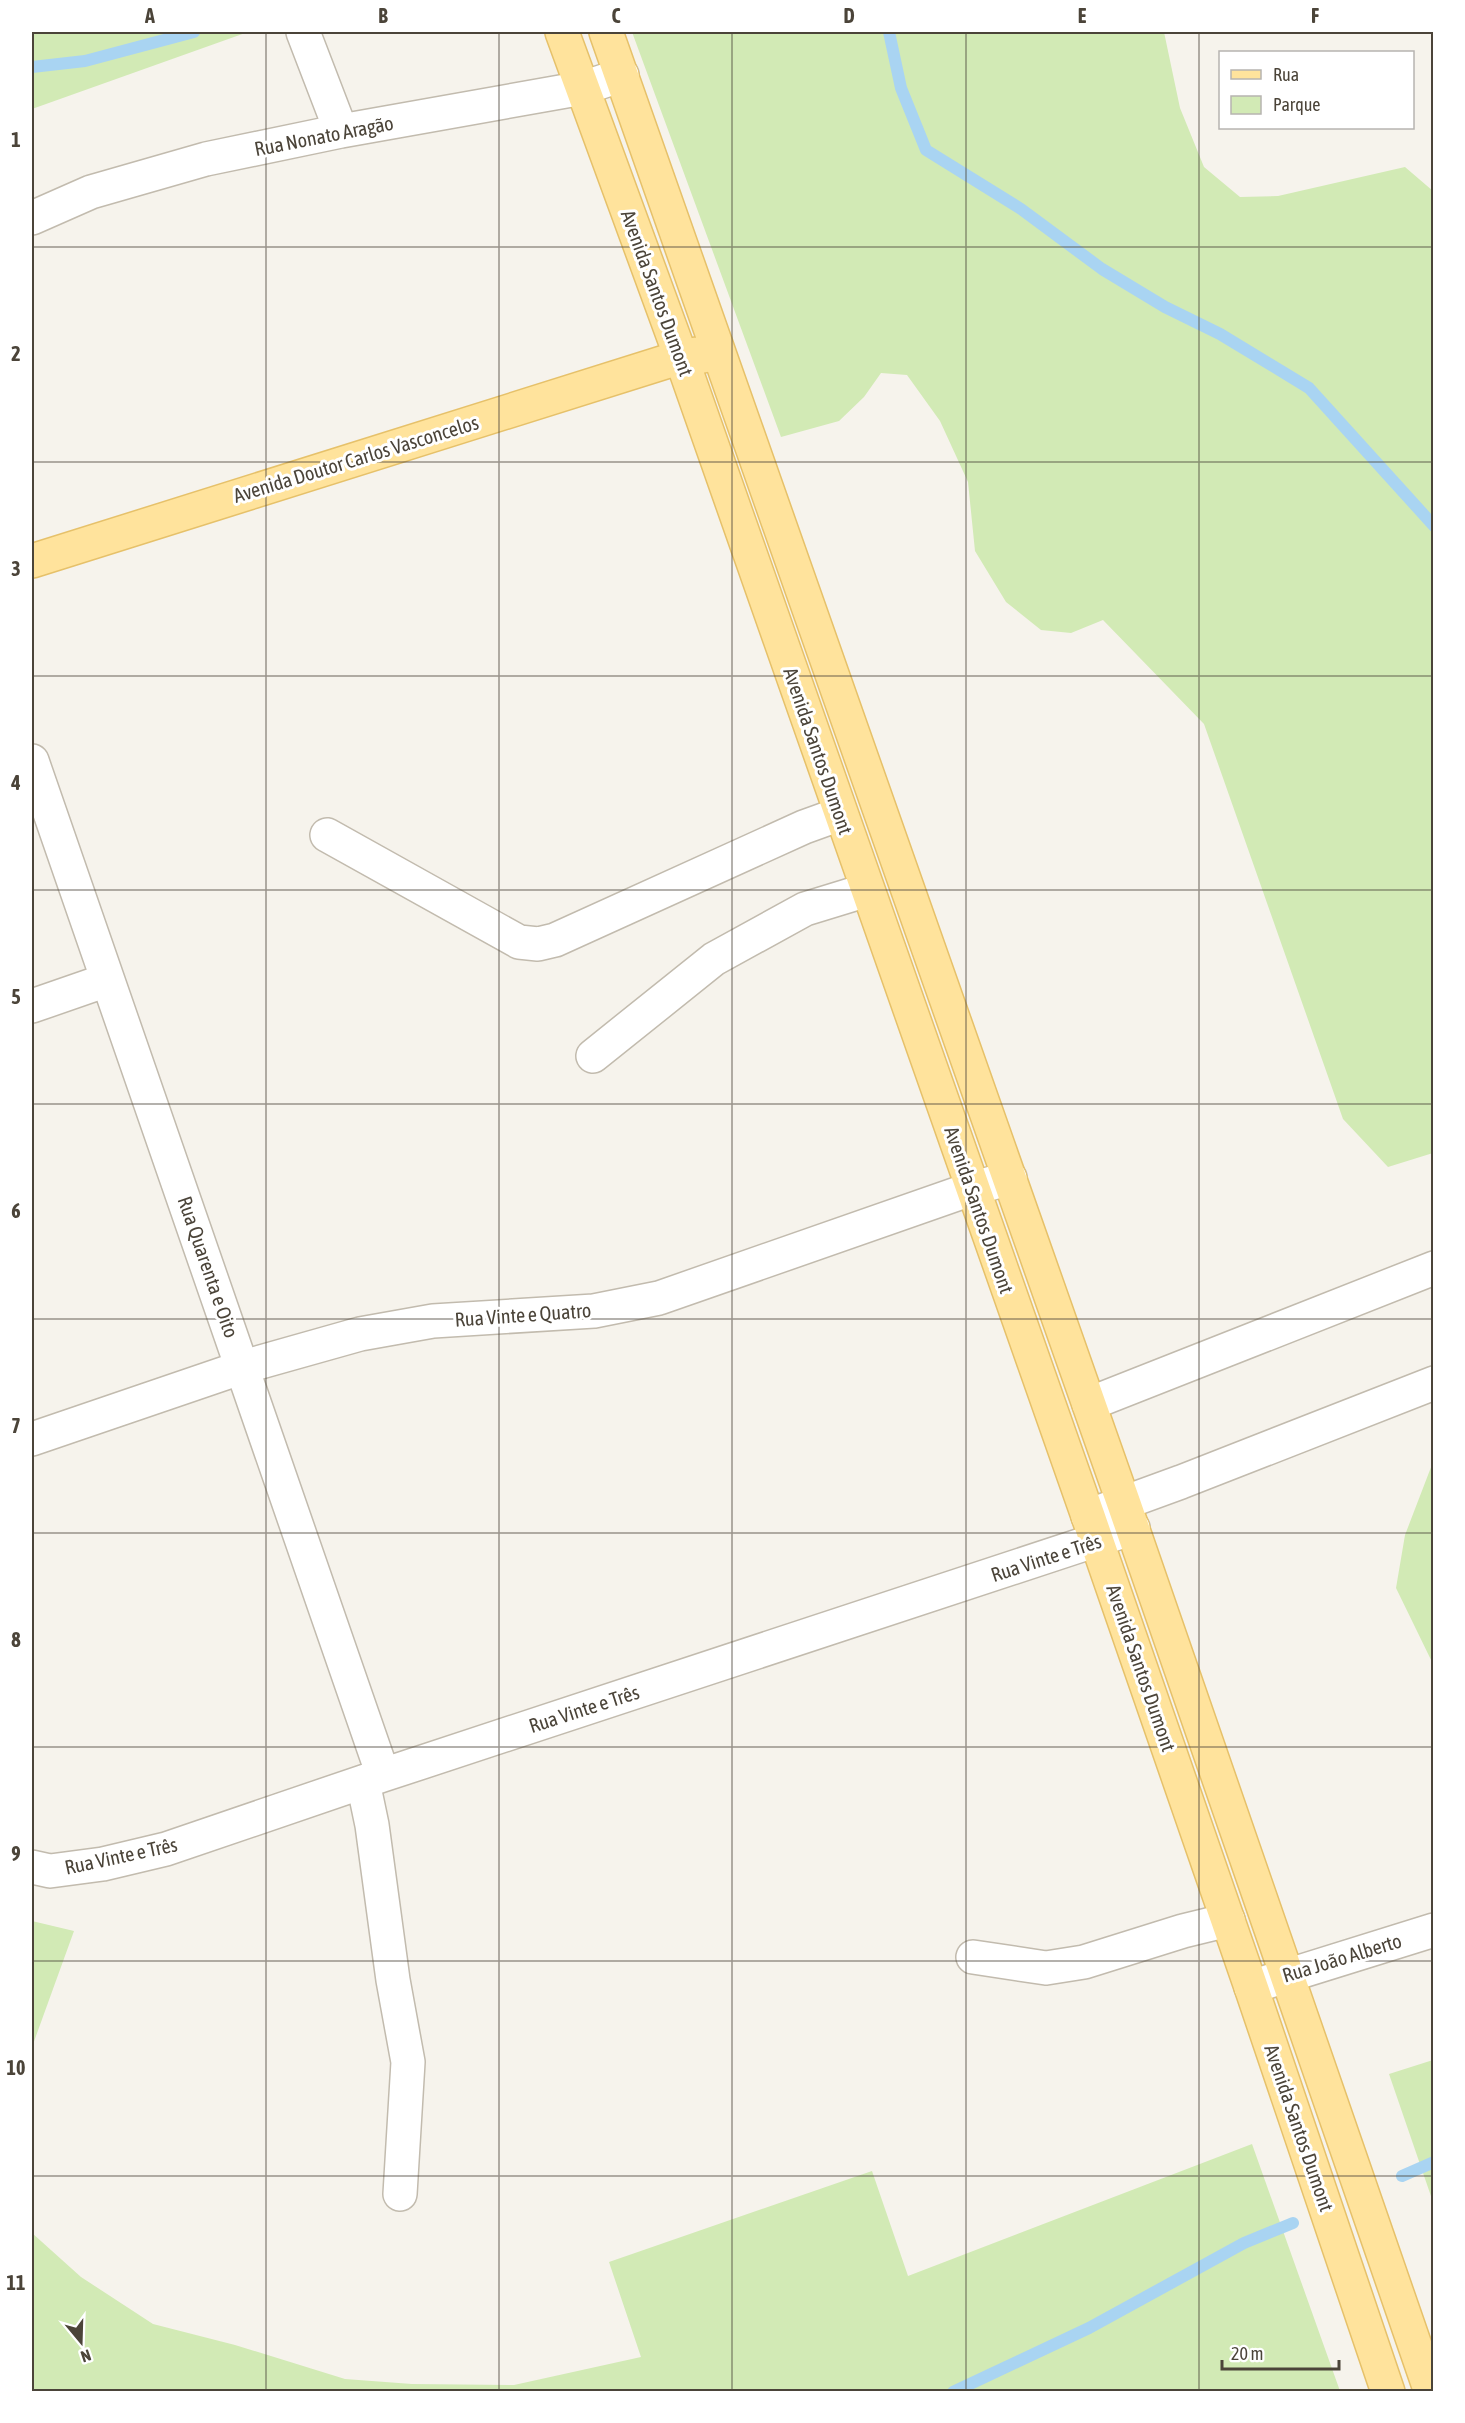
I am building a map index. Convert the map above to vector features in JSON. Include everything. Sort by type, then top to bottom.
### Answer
[{"type":"main road","name":"Avenida Santos Dumont","points":[[562,32],[681,357],[1092,1529],[1251,1986],[1388,2391]]},
{"type":"main road","name":"Avenida Santos Dumont","points":[[606,32],[782,525],[1288,1974],[1431,2391]]},
{"type":"main road","points":[[681,357],[697,354],[710,360],[715,367],[749,461],[782,525]]},
{"type":"main road","name":"Avenida Doutor Carlos Vasconcelos","points":[[32,561],[681,357]]},
{"type":"street","points":[[303,32],[341,131]]},
{"type":"street","name":"Rua Nonato Aragão","points":[[32,218],[90,192],[206,159],[341,131],[583,88],[622,75]]},
{"type":"street","name":"Rua Quarenta e Oito","points":[[32,761],[243,1367],[373,1778],[372,1825],[393,1980],[408,2062],[400,2194]]},
{"type":"street","points":[[327,836],[519,942],[538,944],[555,940],[804,827],[840,814]]},
{"type":"street","points":[[593,1056],[714,959],[804,909],[867,890]]},
{"type":"street","points":[[32,1006],[107,980]]},
{"type":"street","name":"Rua Vinte e Quatro","points":[[32,1439],[243,1367],[360,1334],[432,1321],[594,1311],[659,1298],[971,1189],[1010,1178]]},
{"type":"street","points":[[1089,1404],[1434,1268]]},
{"type":"street","name":"Rua Vinte e Três","points":[[32,1867],[50,1871],[103,1864],[155,1851],[373,1778],[1128,1516],[1434,1383]]},
{"type":"street","points":[[973,1957],[1046,1968],[1084,1962],[1183,1931],[1228,1920]]},
{"type":"street","name":"Rua João Alberto","points":[[1251,1986],[1434,1930]]},
{"type":"green space","points":[[32,32],[248,32],[32,109]]},
{"type":"green space","points":[[632,32],[1164,32],[1180,108],[1204,167],[1240,197],[1278,196],[1405,167],[1433,191],[1433,1153],[1388,1167],[1343,1119],[1204,724],[1103,620],[1071,633],[1041,630],[1006,602],[975,551],[968,482],[940,421],[907,375],[881,373],[864,397],[839,421],[781,437]]},
{"type":"green space","points":[[1433,1462],[1433,1664],[1396,1588],[1405,1535]]},
{"type":"green space","points":[[32,1921],[74,1931],[32,2047]]},
{"type":"green space","points":[[1434,2060],[1433,2202],[1389,2074]]},
{"type":"green space","points":[[1252,2144],[1340,2391],[32,2391],[32,2233],[81,2277],[153,2324],[235,2345],[345,2379],[412,2384],[514,2385],[641,2357],[609,2262],[872,2171],[908,2276]]},
{"type":"waterway","points":[[32,67],[85,61],[194,32]]},
{"type":"waterway","points":[[889,32],[901,88],[926,150],[1021,209],[1102,269],[1165,307],[1220,334],[1309,388],[1434,526]]},
{"type":"waterway","points":[[1402,2176],[1434,2162]]},
{"type":"waterway","points":[[953,2392],[1089,2328],[1244,2243],[1293,2223]]}]
